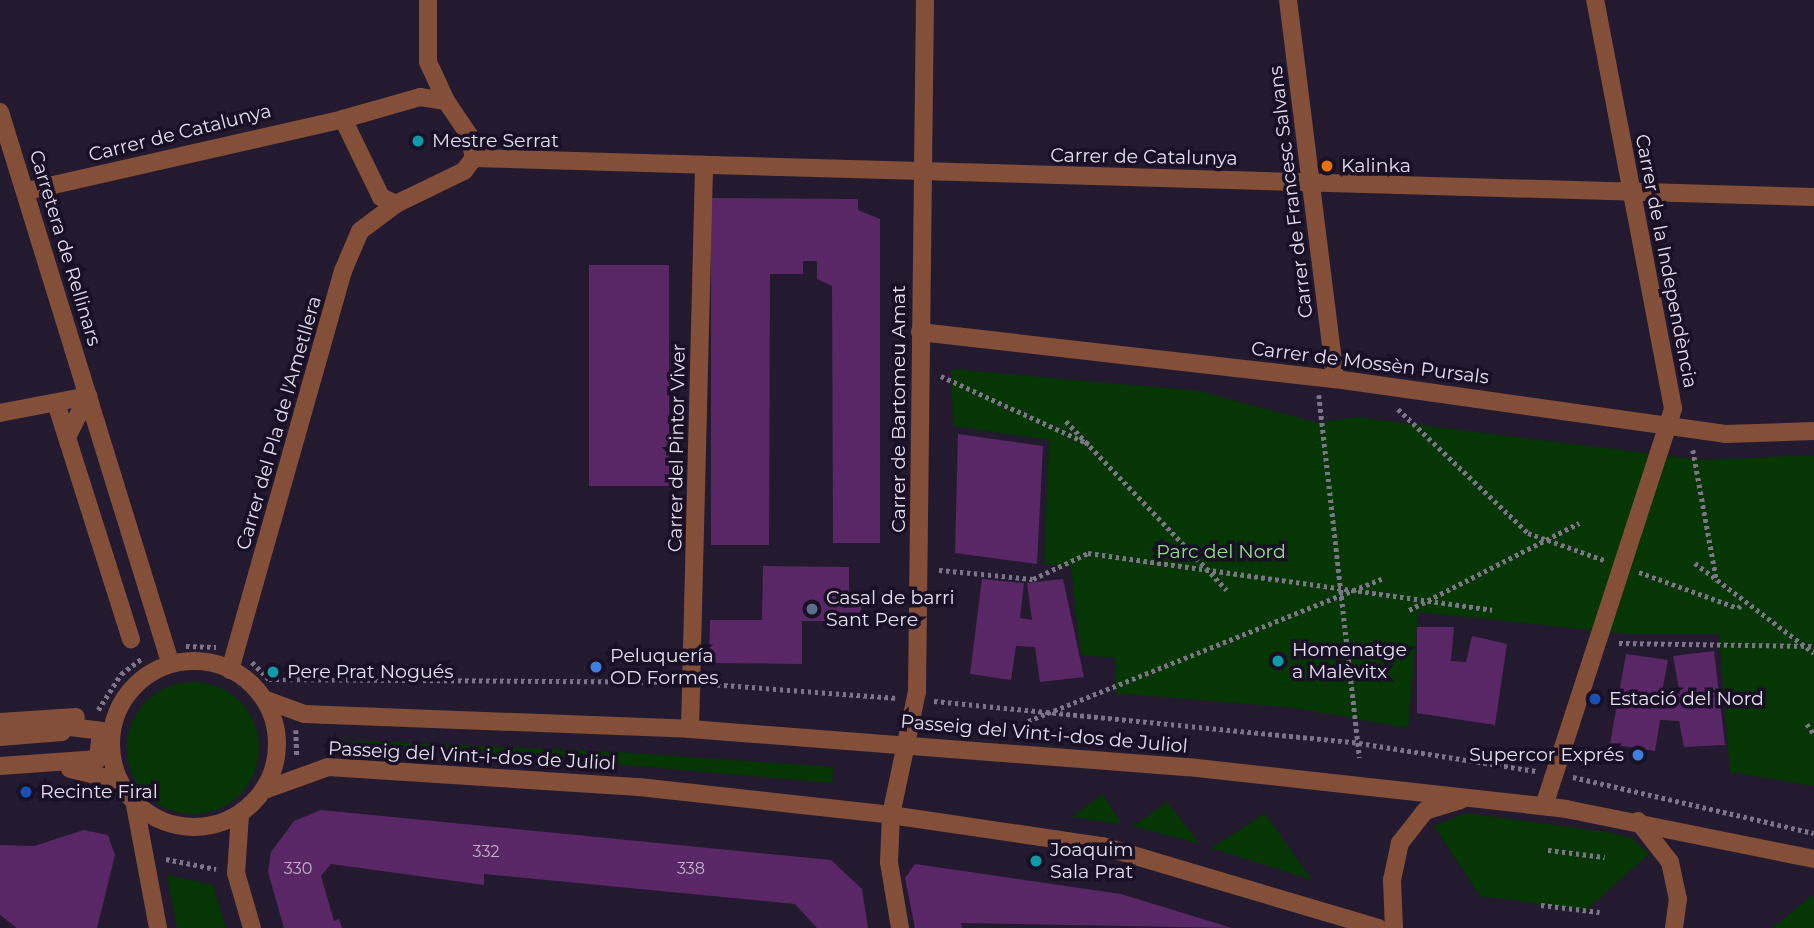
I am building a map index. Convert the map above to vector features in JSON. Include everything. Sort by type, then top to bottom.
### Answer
[{"type":"street","points":[[428,0],[428,62],[446,101],[470,135],[474,158]]},
{"type":"street","name":"Carrer de Bartomeu Amat","points":[[901,928],[889,862],[891,815],[904,742],[917,692],[925,0]]},
{"type":"street","name":"Carrer de Francesc Salvans","points":[[1288,0],[1313,181],[1335,379]]},
{"type":"street","name":"Carrer de la Independència","points":[[1544,806],[1670,424],[1673,407],[1595,0]]},
{"type":"street","name":"Carrer de Catalunya","points":[[27,191],[343,119],[420,97],[446,101]]},
{"type":"street","name":"Carretera de Rellinars","points":[[0,112],[27,191],[170,662]]},
{"type":"street","points":[[343,119],[381,197],[396,204]]},
{"type":"street","name":"Carrer de Catalunya","points":[[474,158],[922,175],[1313,181],[1814,197]]},
{"type":"street","name":"Carrer del Pla de l'Ametllera","points":[[230,670],[343,271],[360,231],[396,204],[464,171],[474,158]]},
{"type":"street","name":"Carrer del Pintor Viver","points":[[690,729],[704,167]]},
{"type":"street","name":"Carrer de Mossèn Pursals","points":[[920,332],[1335,379],[1769,437],[1814,431]]},
{"type":"street","points":[[0,413],[89,396]]},
{"type":"street","points":[[67,437],[89,396]]},
{"type":"street","points":[[56,403],[131,639]]},
{"type":"street","points":[[135,805],[173,823],[206,826],[240,815],[267,789],[277,761],[278,732],[266,700],[230,670],[170,662],[131,689],[114,717],[110,746],[117,780],[135,805],[158,928]]},
{"type":"street","name":"Passeig del Vint-i-dos de Juliol","points":[[266,700],[304,714],[690,729],[904,742],[1474,798],[1639,821],[1814,859]]},
{"type":"street","points":[[0,722],[114,717]]},
{"type":"street","points":[[0,737],[62,732],[62,726],[101,731],[98,759],[0,766]]},
{"type":"street","name":"Passeig del Vint-i-dos de Juliol","points":[[267,789],[328,767],[639,787],[891,815],[1102,846],[1378,928]]},
{"type":"street","points":[[0,775],[80,769],[117,780]]},
{"type":"street","points":[[1394,928],[1392,880],[1409,828],[1425,811],[1474,798]]},
{"type":"street","points":[[240,815],[236,873],[252,928]]},
{"type":"street","points":[[1639,821],[1670,862],[1678,899],[1674,928]]},
{"type":"path","points":[[941,376],[1094,446]]},
{"type":"path","points":[[1319,394],[1360,758]]},
{"type":"path","points":[[1392,404],[1543,540],[1738,608],[1742,604]]},
{"type":"path","points":[[1066,421],[1094,446],[1227,590]]},
{"type":"path","points":[[1691,442],[1717,583]]},
{"type":"path","points":[[1409,610],[1579,523]]},
{"type":"path","points":[[939,570],[1033,579],[1088,553],[1342,592]]},
{"type":"path","points":[[1695,563],[1742,604],[1814,653]]},
{"type":"path","points":[[1028,721],[1342,592],[1381,579]]},
{"type":"path","points":[[1351,590],[1492,610]]},
{"type":"path","points":[[1618,642],[1814,646]]},
{"type":"path","points":[[1807,724],[1814,734]]},
{"type":"path","points":[[1548,850],[1605,857]]},
{"type":"path","points":[[1541,905],[1600,912]]},
{"type":"green space","name":"Parc del Nord","points":[[951,369],[1199,391],[1318,423],[1356,417],[1702,460],[1814,455],[1814,786],[1730,772],[1719,634],[1628,634],[1418,612],[1408,728],[1295,708],[1115,693],[1116,658],[1081,655],[1071,567],[1044,564],[1049,440],[953,426]]},
{"type":"green space","points":[[193,682],[218,687],[240,701],[254,723],[259,748],[254,773],[240,795],[218,809],[193,814],[168,809],[146,795],[132,773],[127,748],[132,723],[146,701],[168,687]]},
{"type":"green space","points":[[323,739],[618,752],[833,767],[832,783]]},
{"type":"green space","points":[[1103,794],[1121,824],[1072,817]]},
{"type":"green space","points":[[1167,802],[1200,844],[1133,826]]},
{"type":"green space","points":[[1466,813],[1606,832],[1632,838],[1649,854],[1586,910],[1480,896],[1434,826]]},
{"type":"green space","points":[[1265,814],[1312,880],[1211,848]]},
{"type":"green space","points":[[167,875],[213,885],[226,928],[177,928]]},
{"type":"green space","points":[[1814,894],[1814,928],[1772,928]]},
{"type":"building","points":[[711,198],[858,199],[858,210],[880,219],[880,543],[833,543],[832,286],[817,279],[817,261],[803,261],[803,274],[770,274],[769,545],[711,545]]},
{"type":"building","points":[[589,265],[669,265],[669,486],[589,486]]},
{"type":"building","points":[[958,434],[1043,446],[1037,564],[955,553]]},
{"type":"building","name":"Casal de barri Sant Pere","points":[[763,566],[849,567],[849,597],[862,597],[861,621],[802,621],[802,664],[709,663],[710,620],[762,620]]},
{"type":"building","points":[[982,579],[1024,583],[1020,618],[1032,620],[1027,583],[1063,579],[1084,677],[1040,682],[1035,647],[1016,646],[1011,680],[970,674]]},
{"type":"building","points":[[1417,627],[1454,627],[1451,661],[1466,662],[1472,636],[1507,644],[1495,725],[1417,713]]},
{"type":"building","points":[[1714,651],[1725,745],[1684,747],[1679,721],[1660,720],[1655,751],[1610,744],[1626,654],[1668,660],[1662,692],[1680,694],[1673,656]]},
{"type":"building","points":[[321,810],[831,860],[862,889],[868,928],[817,928],[795,904],[484,874],[484,885],[331,864],[321,876],[334,921],[339,919],[342,928],[284,928],[268,872],[271,852],[294,821]]},
{"type":"building","points":[[84,830],[108,835],[115,855],[97,928],[17,928],[0,915],[0,845],[34,846]]},
{"type":"building","points":[[915,864],[1121,894],[1232,928],[961,923],[962,928],[915,928],[905,878]]},
{"type":"place","name":"Mestre Serrat","points":[[418,141]]},
{"type":"place","name":"Kalinka","points":[[1327,166]]},
{"type":"place","name":"Casal de barri Sant Pere","points":[[812,609]]},
{"type":"place","name":"Homenatge a Malèvitx","points":[[1278,661]]},
{"type":"place","name":"Peluquería OD Formes","points":[[596,667]]},
{"type":"place","name":"Pere Prat Nogués","points":[[273,672]]},
{"type":"place","name":"Estació del Nord","points":[[1595,699]]},
{"type":"place","name":"Supercor Exprés","points":[[1638,755]]},
{"type":"place","name":"Recinte Firal","points":[[26,792]]},
{"type":"place","name":"Joaquim Sala Prat","points":[[1036,861]]}]
